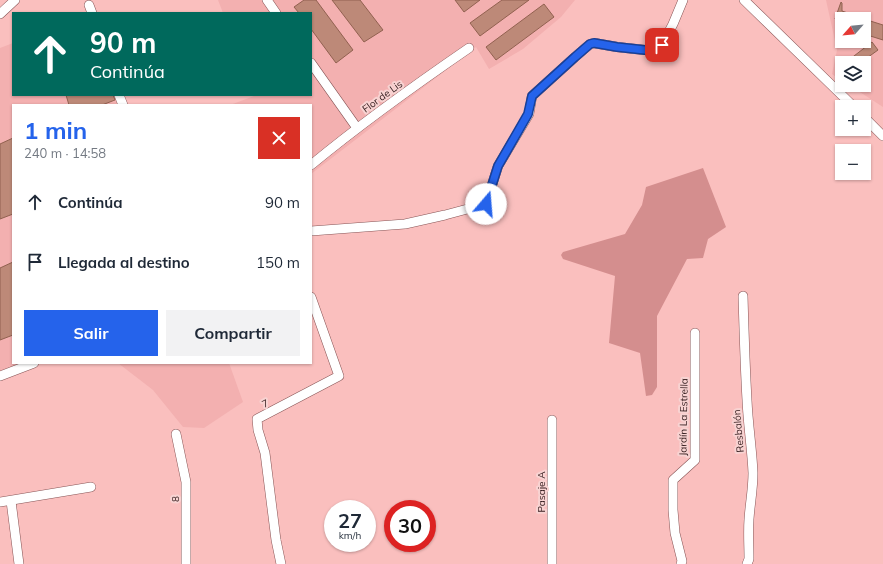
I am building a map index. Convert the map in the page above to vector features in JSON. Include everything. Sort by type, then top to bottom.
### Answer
[{"type":"street","points":[[0,14],[16,0]]},
{"type":"street","points":[[267,0],[275,12]]},
{"type":"street","points":[[312,231],[405,224],[486,204],[498,166],[528,114],[532,96],[590,44],[598,43],[617,47],[654,51],[658,49],[662,45],[683,0]]},
{"type":"street","points":[[744,0],[847,100]]},
{"type":"street","name":"Flor de Lis","points":[[312,164],[357,128],[469,48]]},
{"type":"street","points":[[312,64],[357,128]]},
{"type":"street","points":[[871,124],[883,136]]},
{"type":"street","name":"Resbalón","points":[[743,296],[744,349],[753,474],[749,520],[749,559],[747,564]]},
{"type":"street","name":"7","points":[[281,564],[276,540],[265,453],[258,430],[257,419],[339,376],[312,300]]},
{"type":"street","name":"Jardín La Estrella","points":[[681,564],[682,561],[673,510],[672,480],[695,460],[695,333]]},
{"type":"street","points":[[0,376],[31,364]]},
{"type":"street","name":"Pasaje A","points":[[552,420],[552,564]]},
{"type":"street","name":"8","points":[[176,434],[186,482],[186,564]]},
{"type":"street","points":[[0,502],[91,487]]},
{"type":"street","points":[[11,501],[19,564]]},
{"type":"shaded area","points":[[218,0],[575,0],[561,17],[523,49],[489,69],[476,47],[312,173],[312,104],[233,104],[254,96],[312,96],[312,12],[223,12]]},
{"type":"shaded area","points":[[826,0],[883,0],[883,107],[860,92],[871,92],[871,56],[836,56],[837,48],[871,48],[871,12],[835,12],[835,41]]},
{"type":"shaded area","points":[[12,43],[12,96],[123,96],[127,104],[12,104],[12,364],[19,364],[0,371],[0,48]]},
{"type":"shaded area","points":[[835,60],[835,76],[832,74]]},
{"type":"shaded area","points":[[703,168],[726,227],[708,239],[703,258],[687,259],[657,316],[657,387],[652,395],[646,396],[640,353],[609,343],[615,276],[563,259],[561,255],[563,252],[625,234],[642,205],[646,187]]},
{"type":"shaded area","points":[[119,364],[229,364],[243,402],[204,428],[183,427],[153,390]]},
{"type":"building","points":[[304,0],[316,0],[353,50],[336,63],[312,30],[312,12],[298,12],[294,7]]},
{"type":"building","points":[[332,0],[360,0],[383,30],[364,42]]},
{"type":"building","points":[[455,0],[480,0],[464,12]]},
{"type":"building","points":[[502,0],[529,0],[480,36],[470,23]]},
{"type":"building","points":[[841,2],[842,11],[845,12],[837,12]]},
{"type":"building","points":[[544,4],[554,17],[496,60],[486,47]]},
{"type":"building","points":[[871,21],[883,25],[883,40],[871,36]]},
{"type":"building","points":[[872,42],[878,50],[870,56],[854,56],[864,48],[871,48]]},
{"type":"building","points":[[66,96],[113,96],[115,100],[105,104],[69,104]]},
{"type":"building","points":[[12,138],[12,214],[0,219],[0,144]]},
{"type":"building","points":[[12,262],[12,335],[0,340],[0,268]]},
{"type":"route","points":[[486,204],[498,166],[528,114],[532,96],[575,57],[590,44],[594,43],[654,51],[662,45]]}]
